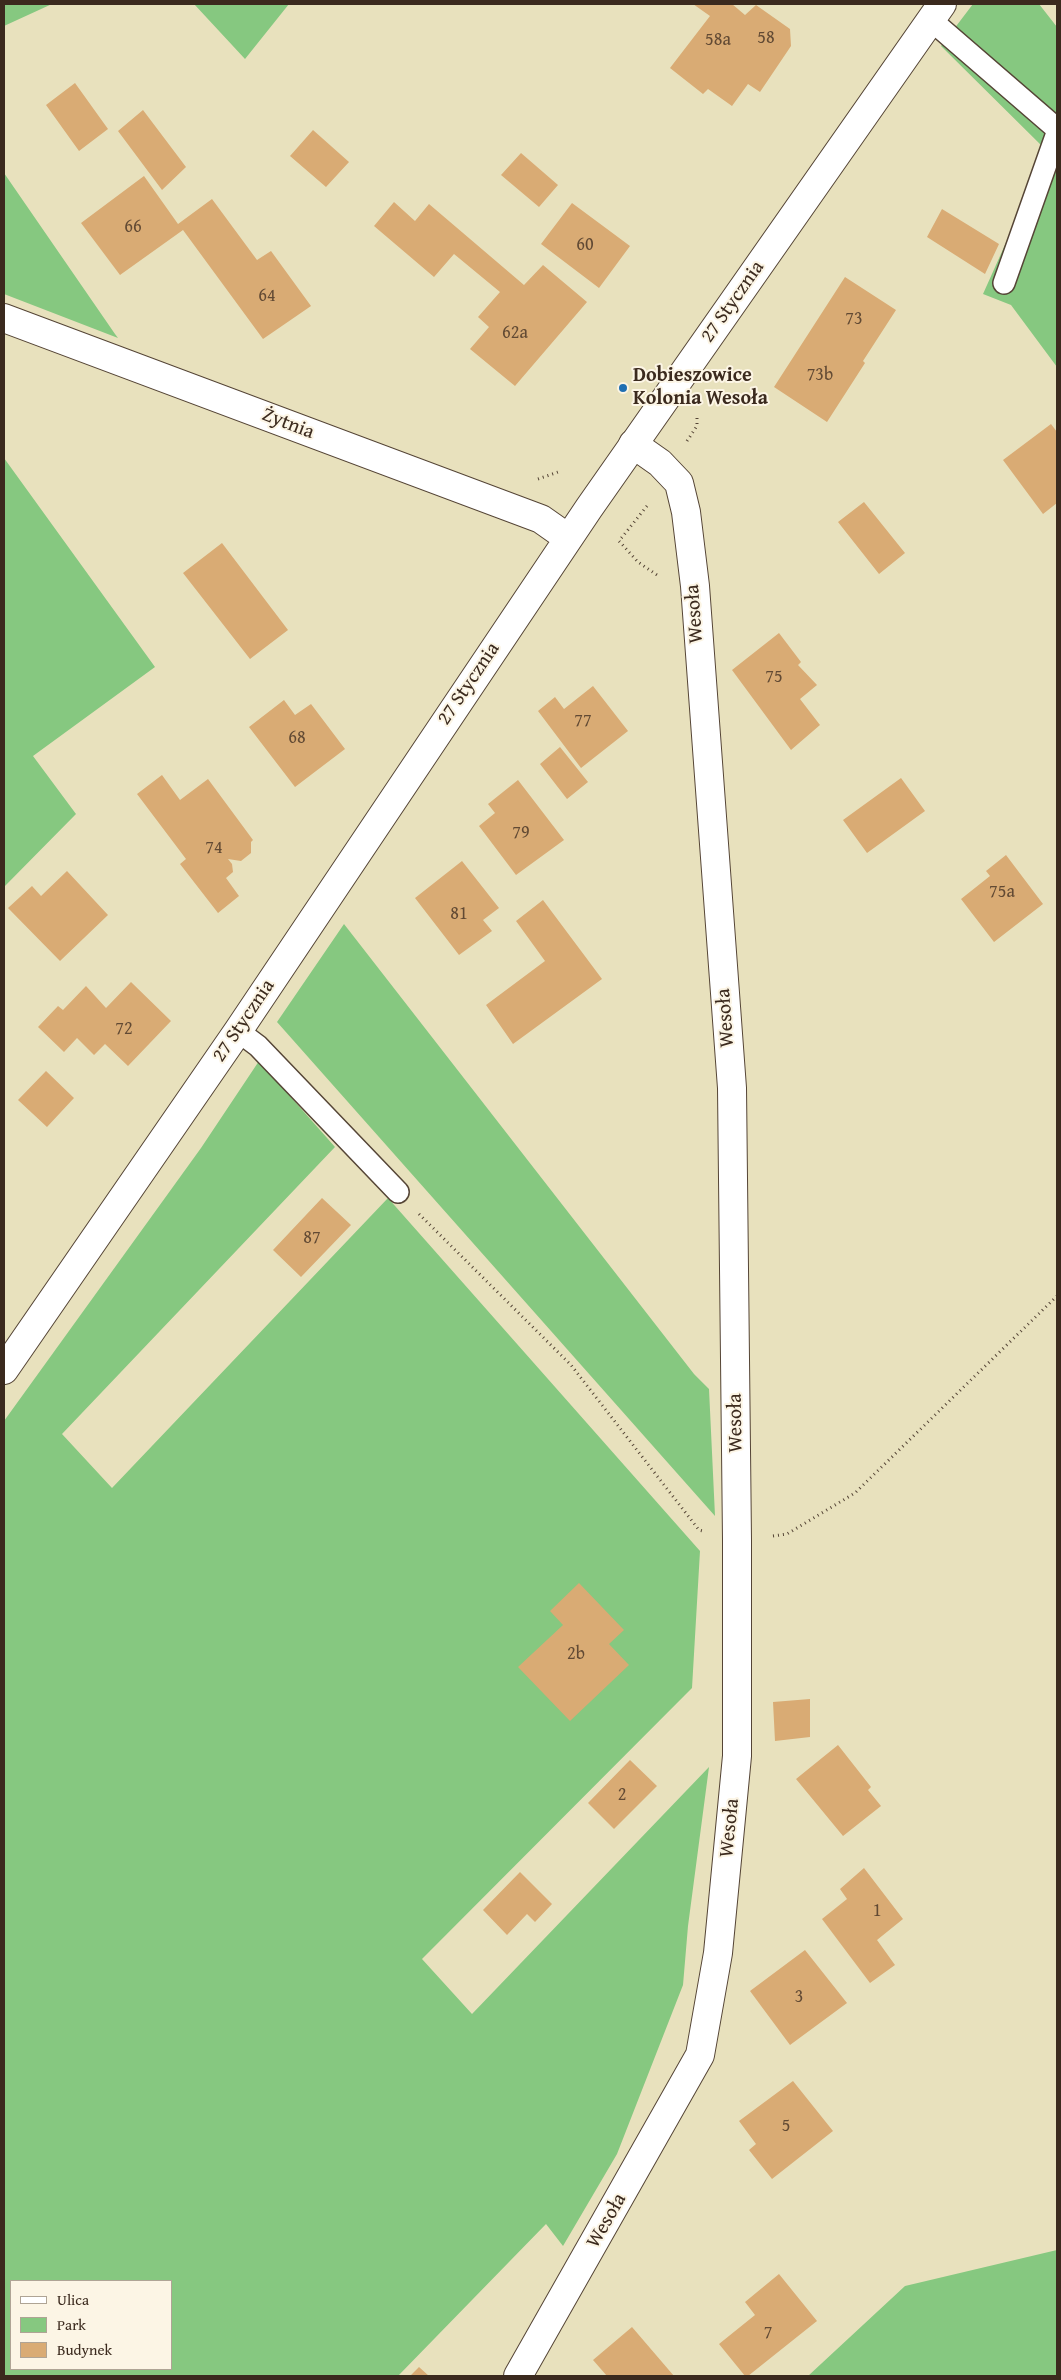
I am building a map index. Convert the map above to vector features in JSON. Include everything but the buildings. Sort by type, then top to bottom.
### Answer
[{"type":"street","name":"27 Stycznia","points":[[4,1370],[238,1031],[568,538],[936,12]]},
{"type":"street","name":"Żytnia","points":[[4,318],[541,519],[568,538]]},
{"type":"street","name":"Wesoła","points":[[518,2376],[700,2054],[718,1953],[737,1756],[737,1540],[732,1088],[695,586],[686,512],[679,484],[660,463],[633,444]]},
{"type":"lane","points":[[936,12],[1057,129]]},
{"type":"lane","points":[[1004,283],[1057,133]]},
{"type":"lane","points":[[238,1031],[265,1053],[398,1192]]},
{"type":"path","points":[[619,541],[638,562],[675,589],[695,586]]},
{"type":"path","points":[[398,1192],[570,1365],[699,1530],[737,1540],[787,1534],[855,1493],[1057,1296]]},
{"type":"green space","points":[[4,4],[52,4],[4,26]]},
{"type":"green space","points":[[194,4],[289,4],[245,59]]},
{"type":"green space","points":[[973,4],[1039,4],[1057,27],[1057,367],[1011,305],[983,294],[1047,151],[941,46]]},
{"type":"green space","points":[[4,173],[115,334],[118,338],[4,294]]},
{"type":"green space","points":[[4,458],[155,667],[33,756],[76,814],[4,887]]},
{"type":"green space","points":[[344,924],[694,1374],[709,1389],[715,1516],[277,1022]]},
{"type":"green space","points":[[259,1061],[335,1147],[62,1434],[112,1488],[388,1198],[700,1551],[692,1688],[422,1959],[472,2014],[709,1767],[688,1926],[683,1985],[617,2154],[563,2246],[546,2224],[398,2376],[4,2376],[4,1421],[201,1148]]},
{"type":"green space","points":[[1057,2250],[1057,2376],[808,2376],[905,2286]]},
{"type":"place","name":"Dobieszowice Kolonia Wesoła","points":[[623,388]]}]
